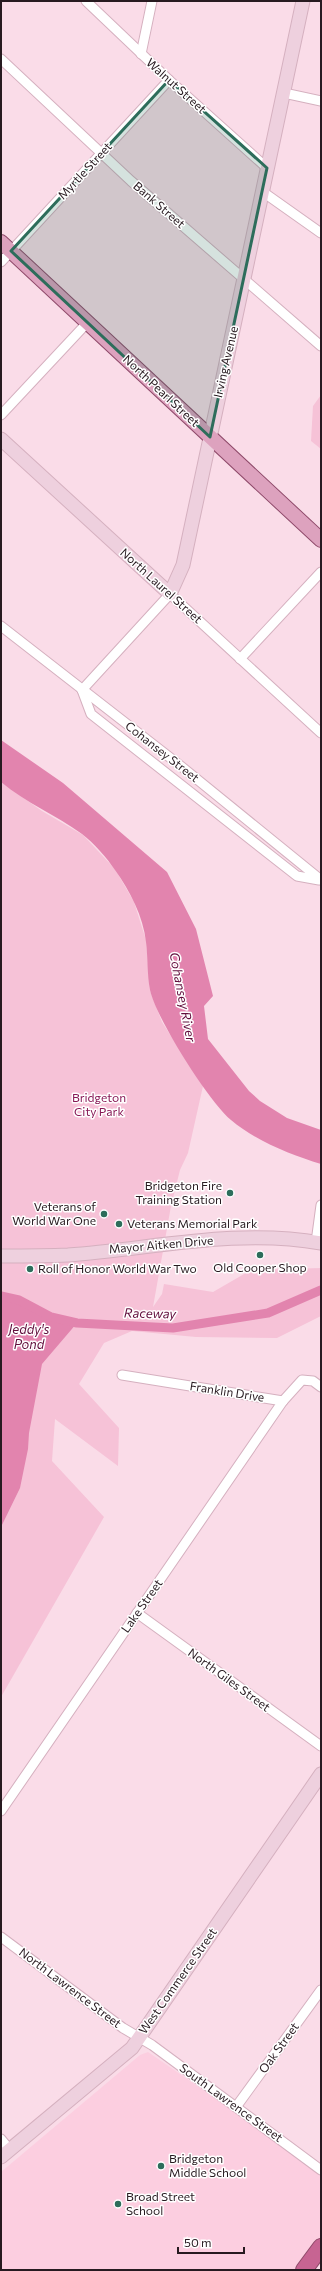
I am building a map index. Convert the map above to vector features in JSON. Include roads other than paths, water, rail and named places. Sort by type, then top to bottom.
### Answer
[{"type":"highway","points":[[304,2270],[321,2247]]},
{"type":"main road","name":"North Pearl Street","points":[[6,247],[321,540]]},
{"type":"street","points":[[141,54],[152,1]]},
{"type":"street","name":"Irving Avenue","points":[[82,690],[170,594],[183,566],[245,280],[267,168],[303,1]]},
{"type":"street","name":"Walnut Street","points":[[92,3],[141,54],[267,168]]},
{"type":"street","name":"Bank Street","points":[[1,59],[101,152],[321,346]]},
{"type":"street","name":"Myrtle Street","points":[[1,262],[6,247],[101,152],[169,80]]},
{"type":"street","points":[[284,93],[321,101]]},
{"type":"street","points":[[263,192],[321,233]]},
{"type":"street","points":[[1,415],[88,323]]},
{"type":"street","name":"North Laurel Street","points":[[1,439],[321,734]]},
{"type":"street","points":[[240,659],[321,572]]},
{"type":"street","name":"Cohansey Street","points":[[1,626],[321,880]]},
{"type":"street","points":[[82,690],[90,714],[297,876],[321,880]]},
{"type":"street","points":[[319,1243],[321,1205]]},
{"type":"street","name":"Mayor Aitken Drive","points":[[1,1256],[67,1255],[174,1242],[227,1239],[319,1243]]},
{"type":"street","name":"Franklin Drive","points":[[122,1375],[283,1401]]},
{"type":"street","points":[[283,1401],[302,1380],[313,1381],[321,1387]]},
{"type":"street","name":"Lake Street","points":[[1,1811],[283,1401]]},
{"type":"street","name":"North Giles Street","points":[[137,1613],[321,1746]]},
{"type":"street","name":"West Commerce Street","points":[[5,2153],[132,2048],[321,1774]]},
{"type":"street","name":"North Lawrence Street","points":[[1,1936],[123,2028],[140,2038]]},
{"type":"street","name":"Oak Street","points":[[236,2107],[321,1990]]},
{"type":"street","name":"South Lawrence Street","points":[[140,2038],[321,2170]]},
{"type":"street","points":[[1,2139],[5,2153]]},
{"type":"water","name":"Cohansey River","points":[[1,740],[63,783],[167,872],[196,929],[213,996],[204,1006],[208,1039],[249,1091],[260,1101],[287,1118],[321,1130],[321,1164],[286,1152],[241,1128],[221,1110],[210,1096],[184,1059],[154,1003],[149,984],[147,948],[142,923],[139,913],[126,886],[96,846],[87,838],[1,782]]},
{"type":"water","name":"Jeddy's Pond","points":[[1,1296],[19,1300],[51,1317],[77,1323],[42,1364],[20,1488],[1,1527]]},
{"type":"waterway","name":"Raceway","points":[[1,1296],[19,1300],[51,1317],[77,1323],[173,1328],[268,1313],[321,1290]]},
{"type":"place","name":"Bridgeton Fire Training Station","points":[[230,1193]]},
{"type":"place","name":"Veterans of World War One","points":[[104,1214]]},
{"type":"place","name":"Veterans Memorial Park","points":[[119,1224]]},
{"type":"place","name":"Old Cooper Shop","points":[[260,1255]]},
{"type":"place","name":"Roll of Honor World War Two","points":[[30,1269]]},
{"type":"place","name":"Bridgeton Middle School","points":[[161,2166]]},
{"type":"place","name":"Broad Street School","points":[[118,2204]]},
{"type":"park label","name":"Bridgeton City Park","points":[[99,1105]]}]
